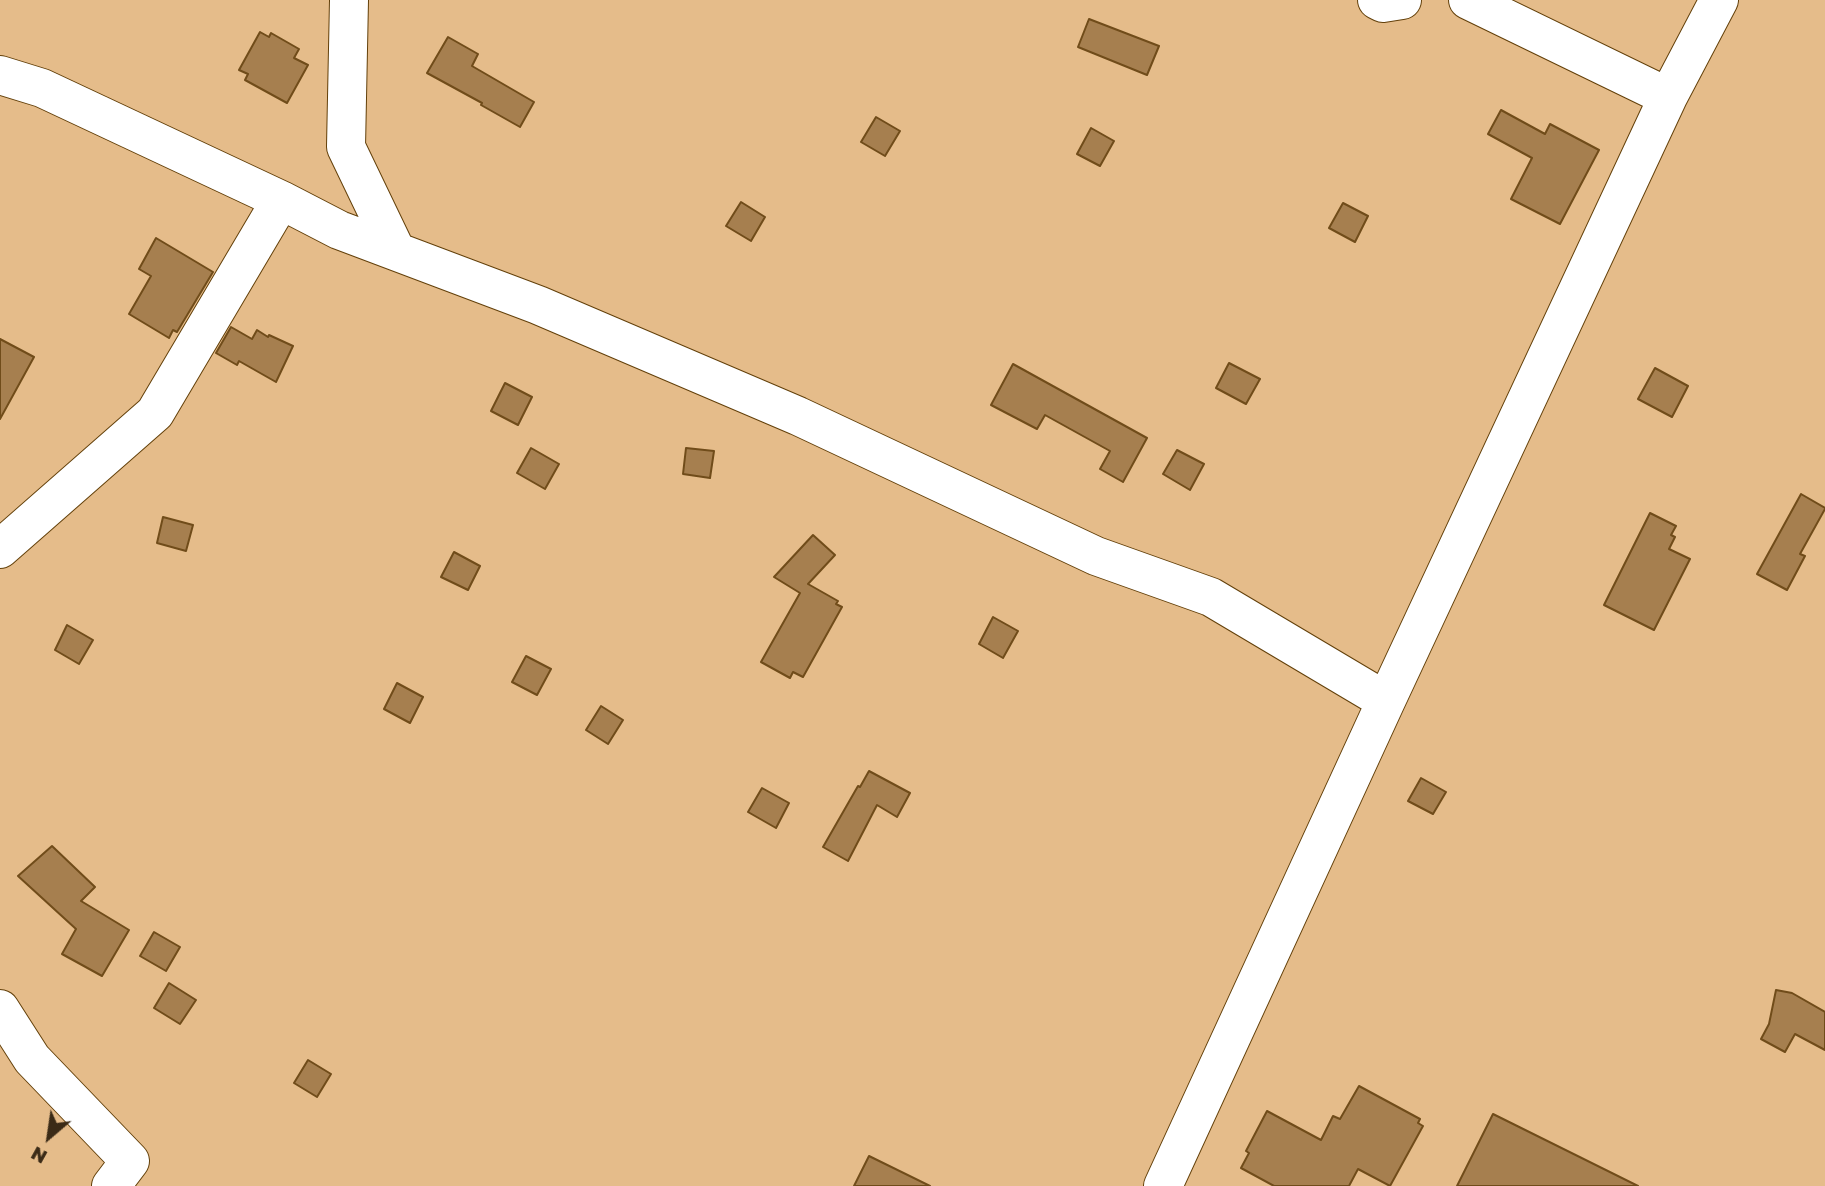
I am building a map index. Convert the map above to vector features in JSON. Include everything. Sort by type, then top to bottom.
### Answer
[{"type":"street","points":[[349,0],[346,147],[396,251]]},
{"type":"street","points":[[1377,0],[1383,3],[1402,0]]},
{"type":"street","points":[[1468,0],[1668,97]]},
{"type":"street","points":[[1163,1186],[1668,97],[1718,0]]},
{"type":"street","points":[[0,75],[42,88],[281,200],[338,230],[538,305],[799,416],[1096,556],[1211,597],[1386,701]]},
{"type":"street","points":[[0,549],[155,413],[281,200]]},
{"type":"street","points":[[0,1009],[33,1059],[130,1161],[110,1186]]},
{"type":"building","points":[[1089,19],[1159,46],[1147,75],[1078,47]]},
{"type":"building","points":[[260,32],[269,37],[271,33],[299,49],[294,58],[308,65],[287,103],[245,80],[248,74],[239,70]]},
{"type":"building","points":[[448,37],[478,54],[472,66],[534,102],[520,127],[427,73]]},
{"type":"building","points":[[1501,110],[1545,134],[1550,124],[1599,150],[1560,224],[1511,199],[1532,158],[1488,134]]},
{"type":"building","points":[[876,117],[900,131],[885,156],[861,142]]},
{"type":"building","points":[[1091,128],[1114,141],[1100,166],[1077,154]]},
{"type":"building","points":[[741,202],[765,217],[751,241],[726,226]]},
{"type":"building","points":[[1343,203],[1368,216],[1355,242],[1329,228]]},
{"type":"building","points":[[156,238],[213,272],[177,332],[173,330],[169,338],[129,314],[151,276],[139,269]]},
{"type":"building","points":[[231,327],[252,339],[257,330],[293,346],[276,382],[239,361],[237,365],[216,353]]},
{"type":"building","points":[[0,339],[34,357],[0,419]]},
{"type":"building","points":[[1229,363],[1260,379],[1246,404],[1216,388]]},
{"type":"building","points":[[1013,364],[1147,438],[1123,482],[1100,469],[1110,451],[1045,415],[1037,429],[991,405]]},
{"type":"building","points":[[1655,368],[1688,386],[1672,417],[1638,399]]},
{"type":"building","points":[[505,383],[532,397],[518,425],[491,411]]},
{"type":"building","points":[[531,448],[559,464],[545,489],[517,473]]},
{"type":"building","points":[[686,448],[714,451],[710,478],[683,474]]},
{"type":"building","points":[[1177,450],[1204,464],[1190,490],[1163,474]]},
{"type":"building","points":[[1801,494],[1825,509],[1800,554],[1805,556],[1787,590],[1757,574]]},
{"type":"building","points":[[1650,513],[1676,526],[1671,535],[1675,537],[1669,549],[1690,559],[1654,630],[1604,605]]},
{"type":"building","points":[[163,517],[193,525],[186,551],[157,543]]},
{"type":"building","points":[[813,535],[835,555],[808,584],[838,601],[836,604],[842,607],[803,677],[793,672],[790,678],[761,662],[800,593],[774,577]]},
{"type":"building","points":[[454,552],[480,566],[468,590],[441,577]]},
{"type":"building","points":[[993,617],[1018,631],[1003,658],[979,644]]},
{"type":"building","points":[[67,625],[93,640],[79,664],[55,650]]},
{"type":"building","points":[[526,656],[551,669],[537,695],[512,682]]},
{"type":"building","points":[[397,683],[423,697],[410,723],[384,709]]},
{"type":"building","points":[[601,706],[623,720],[608,744],[586,730]]},
{"type":"building","points":[[869,771],[910,793],[897,817],[877,805],[848,861],[823,847]]},
{"type":"building","points":[[1421,778],[1446,792],[1433,814],[1408,801]]},
{"type":"building","points":[[762,788],[789,803],[776,828],[748,812]]},
{"type":"building","points":[[52,846],[95,887],[81,901],[129,930],[102,976],[62,954],[76,929],[18,876]]},
{"type":"building","points":[[154,932],[180,947],[166,971],[140,956]]},
{"type":"building","points":[[169,983],[196,1000],[180,1024],[154,1008]]},
{"type":"building","points":[[1776,990],[1792,993],[1825,1012],[1825,1050],[1795,1034],[1785,1052],[1761,1039],[1769,1024]]},
{"type":"building","points":[[308,1060],[331,1074],[317,1097],[294,1083]]},
{"type":"building","points":[[1359,1086],[1420,1119],[1418,1123],[1423,1126],[1390,1186],[1358,1169],[1349,1186],[1274,1186],[1241,1168],[1249,1153],[1246,1151],[1267,1111],[1321,1140],[1333,1116],[1340,1119]]},
{"type":"building","points":[[1493,1114],[1638,1186],[1457,1186]]},
{"type":"building","points":[[869,1156],[930,1186],[854,1186]]}]
